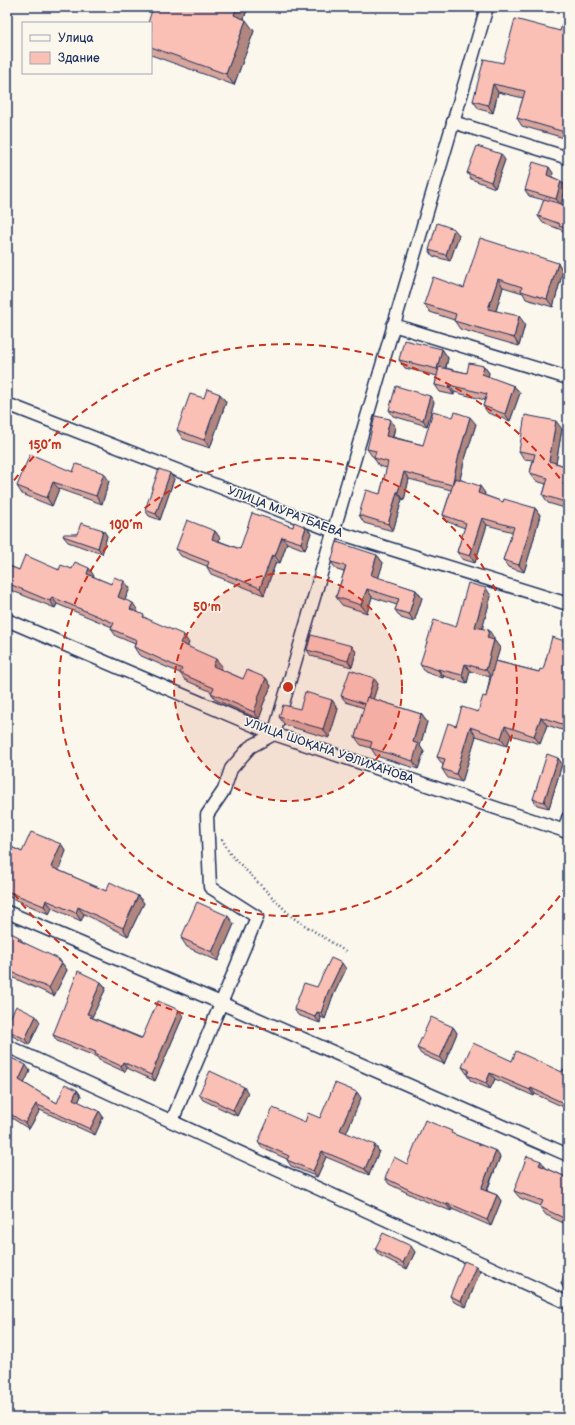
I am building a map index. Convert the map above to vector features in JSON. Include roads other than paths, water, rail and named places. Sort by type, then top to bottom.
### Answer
[{"type":"street","points":[[172,1121],[257,917],[210,886],[207,815],[224,790],[231,769],[250,747],[274,734],[486,7]]},
{"type":"street","points":[[453,122],[568,158]]},
{"type":"street","points":[[393,325],[568,378]]},
{"type":"street","name":"УЛИЦА МУРАТБАЕВА","points":[[7,404],[333,531],[568,604]]},
{"type":"street","name":"УЛИЦА ШОҚАНА УӘЛИХАНОВА","points":[[7,620],[274,734],[566,831]]},
{"type":"street","points":[[566,831],[568,818]]},
{"type":"street","points":[[7,912],[221,1003],[568,1155]]},
{"type":"street","points":[[7,1046],[568,1303]]}]
